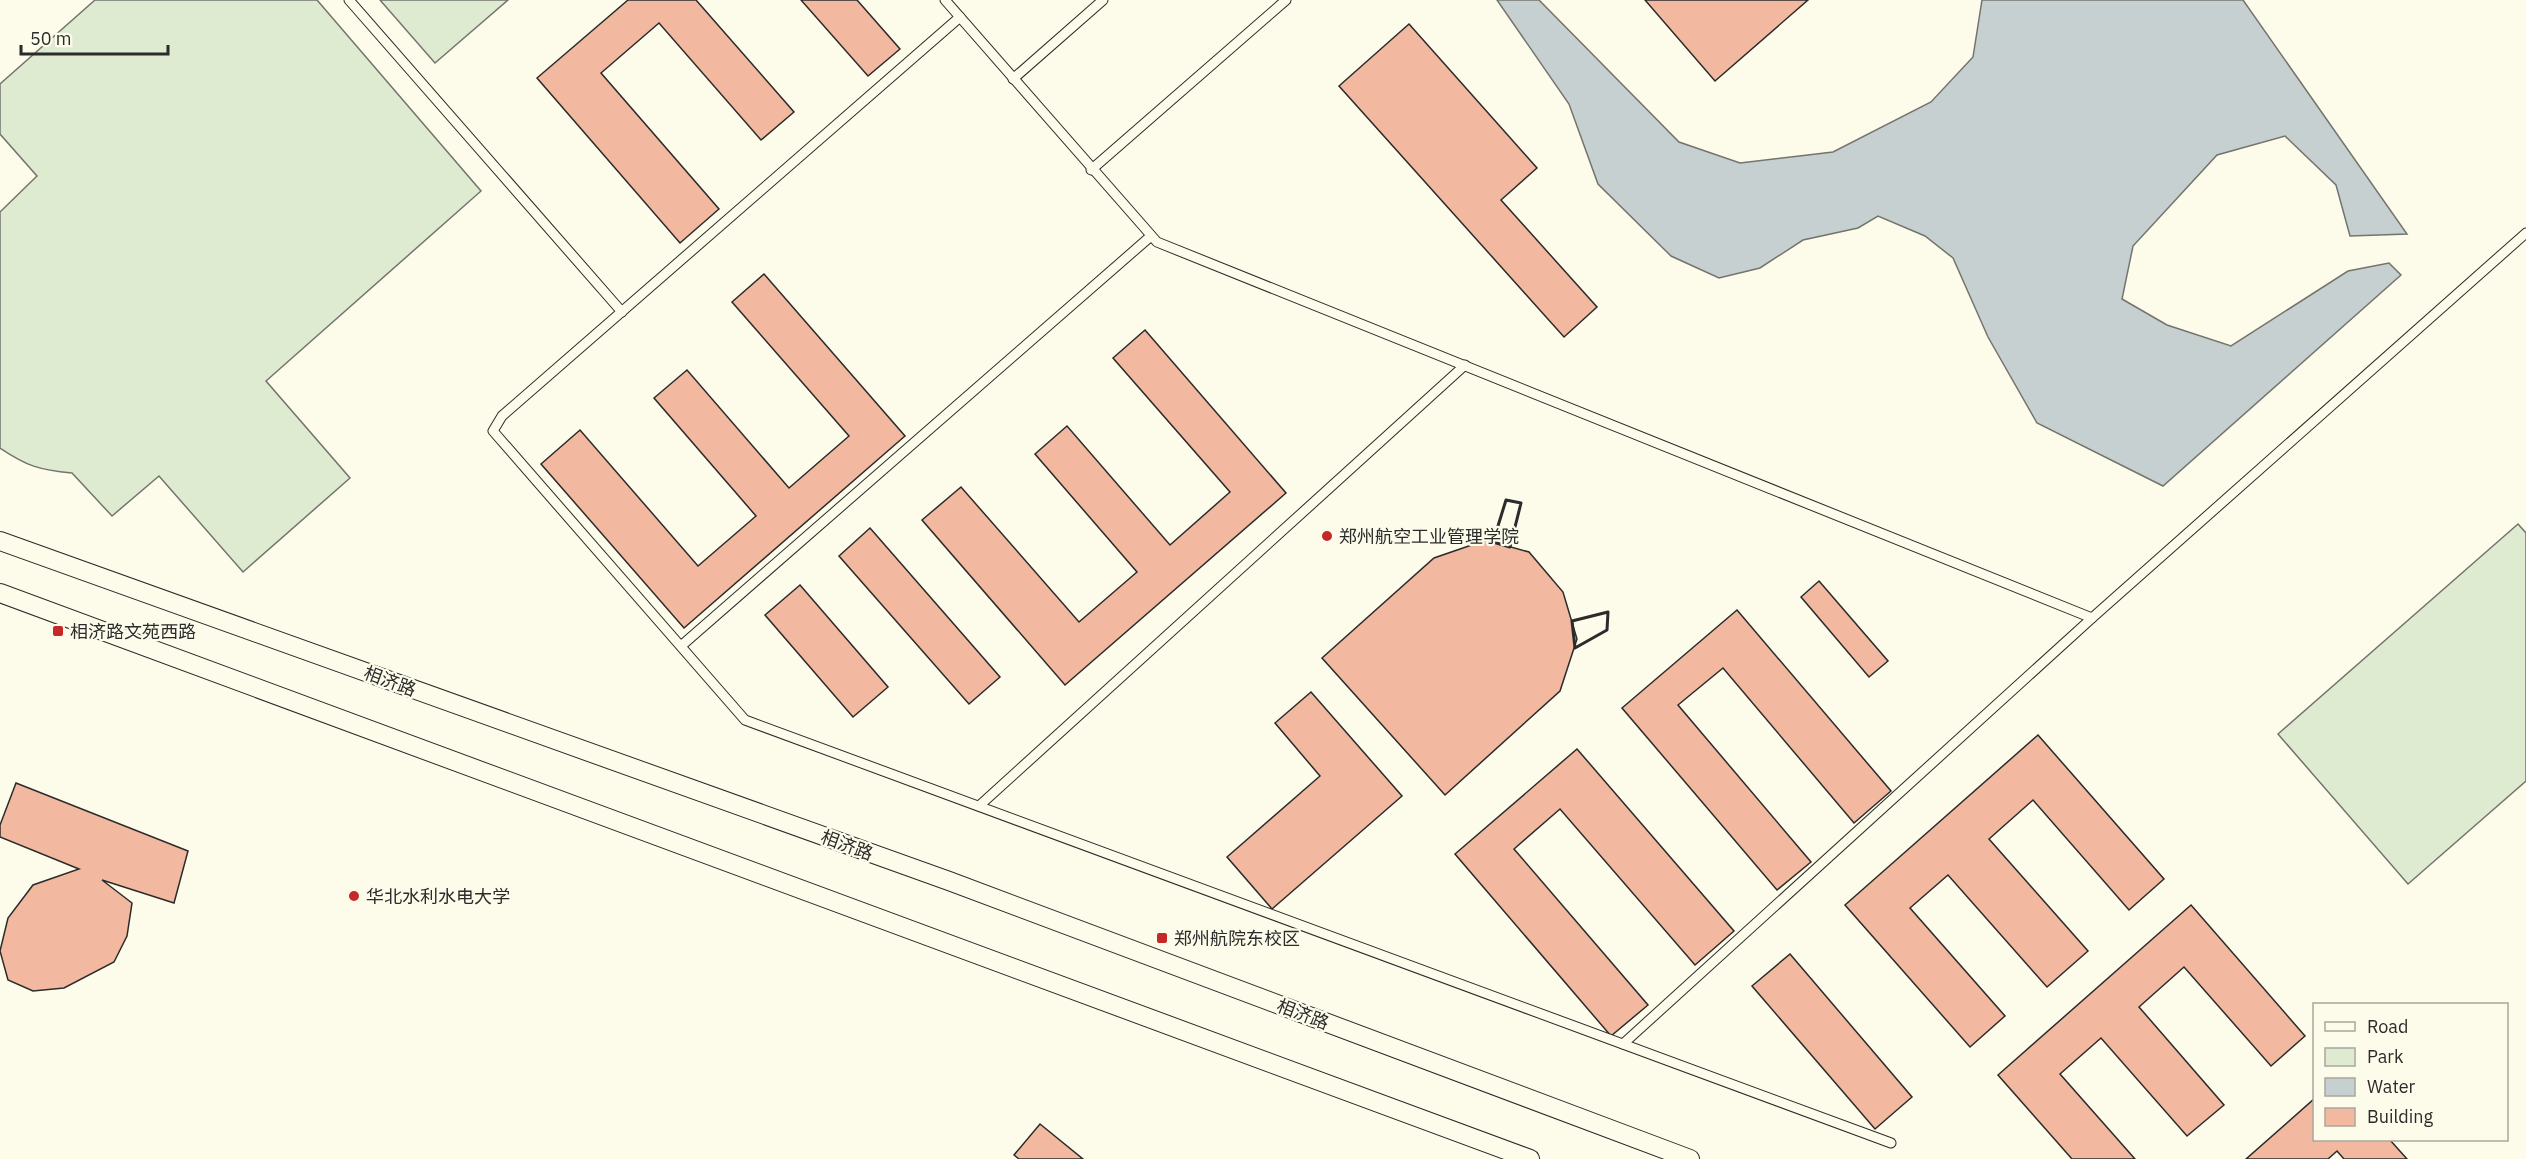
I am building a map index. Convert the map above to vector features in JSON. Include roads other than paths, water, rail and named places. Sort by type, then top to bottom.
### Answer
[{"type":"street","name":"相济路","points":[[0,542],[949,881],[1690,1159]]},
{"type":"street","points":[[0,593],[1530,1159]]},
{"type":"lane","points":[[349,0],[622,312]]},
{"type":"lane","points":[[945,0],[1091,170],[1157,242],[2092,618]]},
{"type":"lane","points":[[1013,79],[1103,0]]},
{"type":"lane","points":[[1091,170],[1286,0]]},
{"type":"lane","points":[[960,17],[502,416],[493,431],[745,720],[1891,1143]]},
{"type":"lane","points":[[1623,1044],[2092,618],[2526,233]]},
{"type":"lane","points":[[681,646],[1151,236]]},
{"type":"lane","points":[[979,806],[1465,365]]},
{"type":"water","points":[[1497,0],[1539,0],[1679,142],[1740,163],[1833,152],[1931,102],[1973,57],[1982,0],[2243,0],[2407,234],[2350,236],[2336,185],[2285,136],[2217,155],[2133,246],[2122,299],[2167,325],[2231,346],[2348,271],[2389,263],[2401,275],[2163,486],[2037,423],[1988,337],[1953,258],[1925,236],[1878,216],[1858,228],[1803,240],[1760,268],[1719,278],[1671,256],[1598,184],[1569,104]]},
{"type":"place","name":"郑州航空工业管理学院","points":[[1327,536]]},
{"type":"place","name":"相济路文苑西路","points":[[58,631]]},
{"type":"place","name":"华北水利水电大学","points":[[354,896]]},
{"type":"place","name":"郑州航院东校区","points":[[1162,938]]}]
